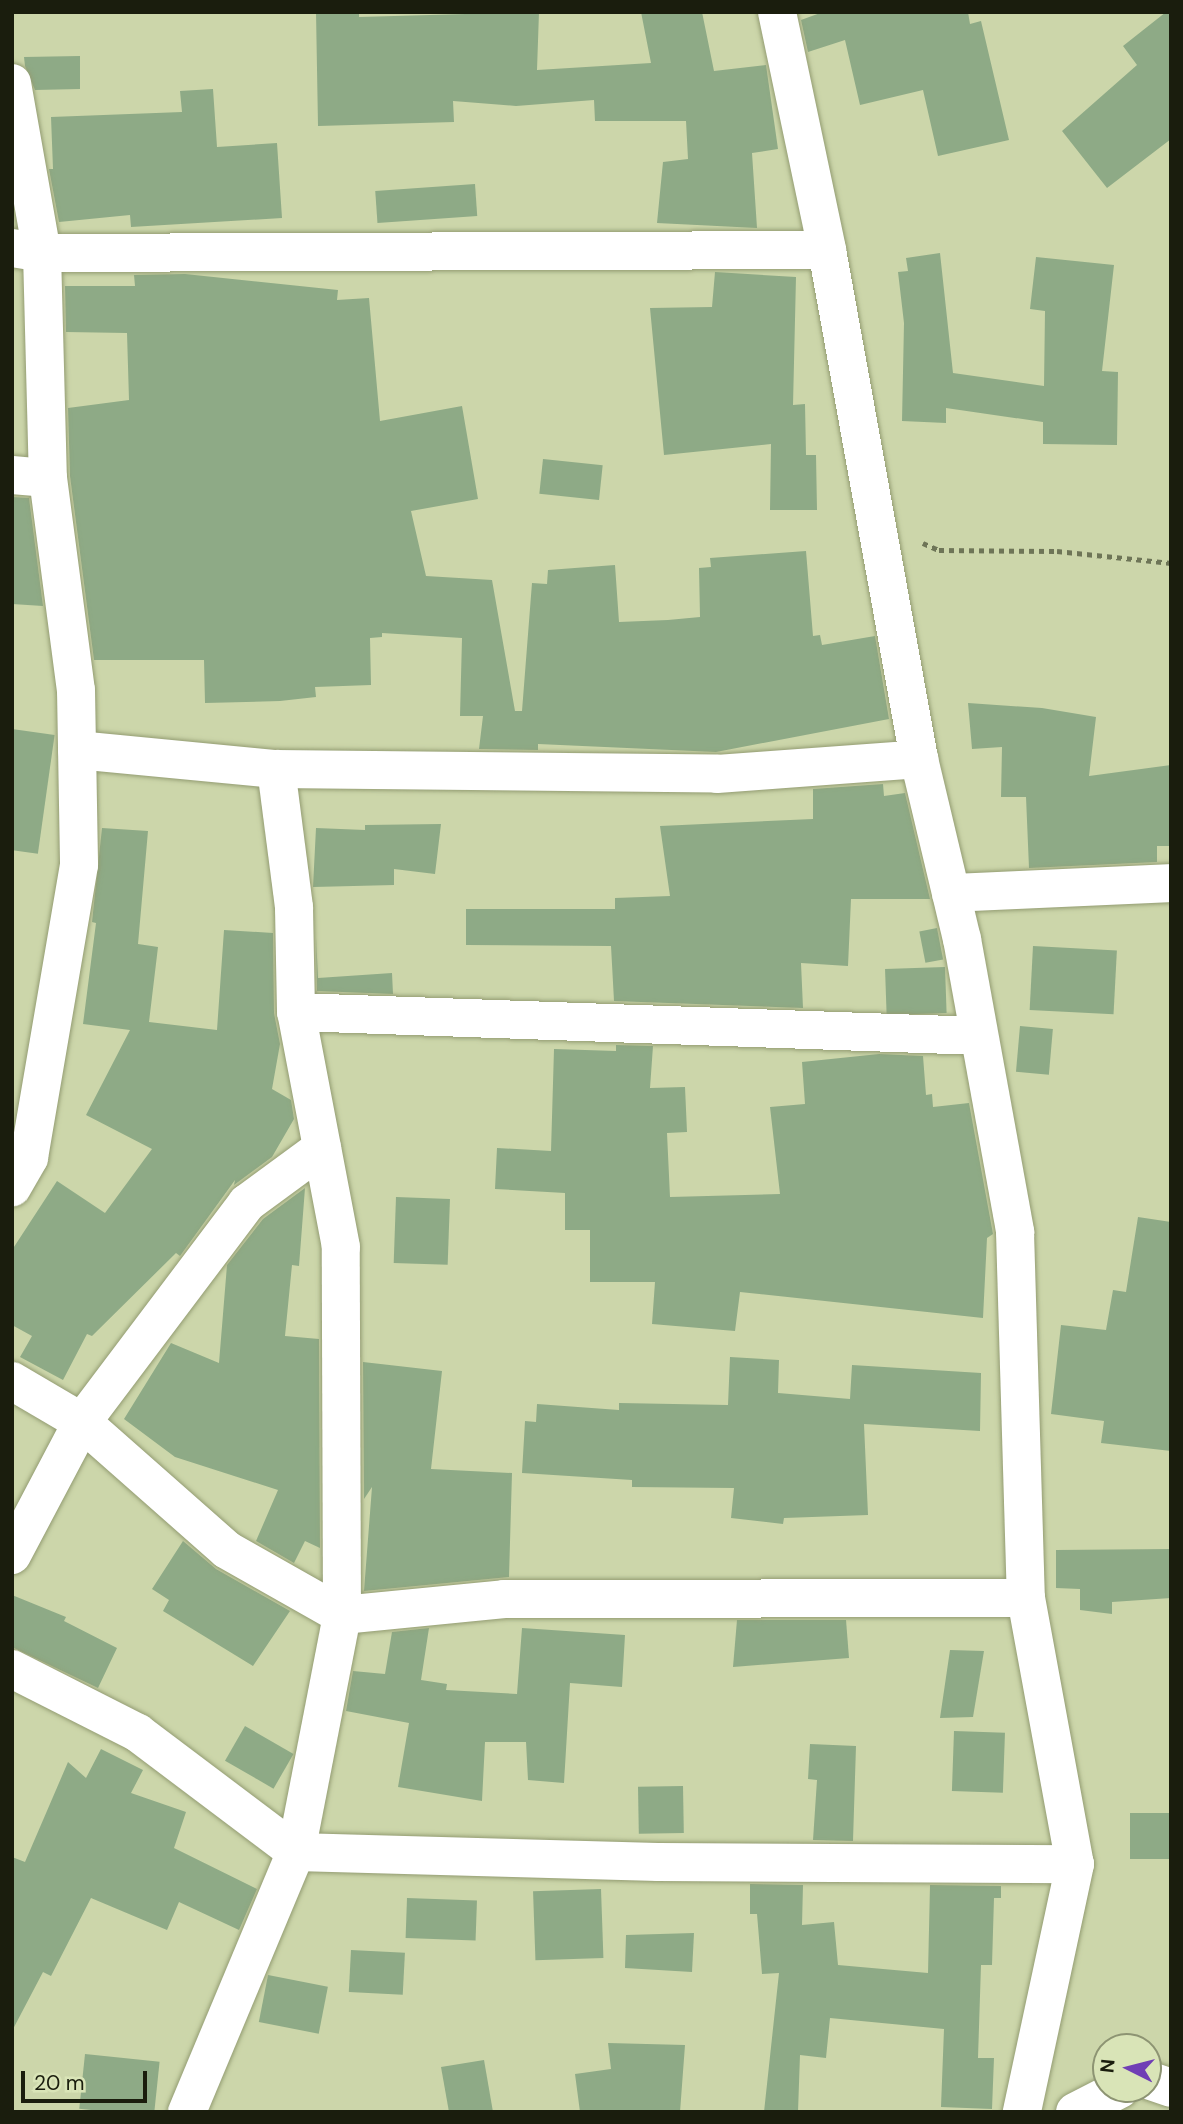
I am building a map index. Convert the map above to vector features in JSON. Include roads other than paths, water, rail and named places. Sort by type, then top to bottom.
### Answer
[{"type":"street","points":[[776,12],[827,250],[919,760],[951,893],[1015,1232],[1026,1598],[1075,1864],[1022,2112]]},
{"type":"street","points":[[12,83],[27,251],[30,477],[76,690],[79,864],[29,1158],[12,1187]]},
{"type":"street","points":[[27,251],[827,250]]},
{"type":"street","points":[[77,750],[276,769],[717,774],[919,760]]},
{"type":"street","points":[[187,2112],[296,1852],[342,1615],[341,1247],[296,1012],[294,907],[276,769]]},
{"type":"street","points":[[951,893],[1171,883]]},
{"type":"street","points":[[296,1012],[979,1036]]},
{"type":"street","points":[[12,1555],[82,1422],[247,1203],[322,1148]]},
{"type":"street","points":[[12,1381],[82,1422],[226,1550],[342,1615],[504,1599],[1026,1598]]},
{"type":"street","points":[[12,1669],[138,1733],[296,1852],[658,1862],[1075,1864]]},
{"type":"street","points":[[1075,2112],[1093,2103]]}]
